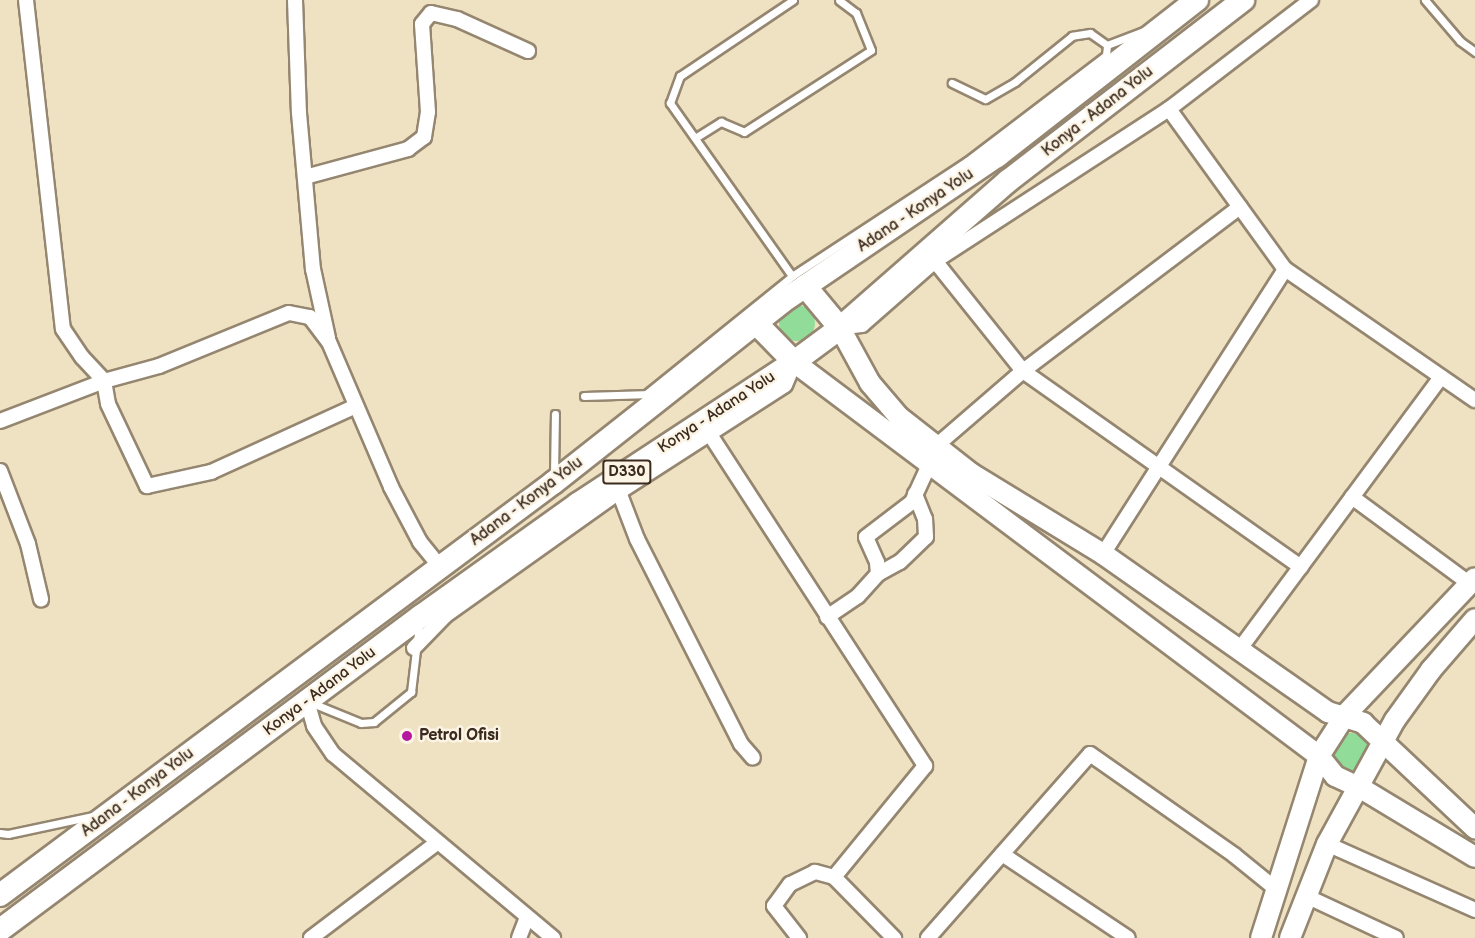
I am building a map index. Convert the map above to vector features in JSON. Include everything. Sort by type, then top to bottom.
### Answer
[{"type":"highway","name":"Adana - Konya Yolu","points":[[0,896],[554,483],[658,394],[756,323],[799,281],[997,156],[1197,0]]},
{"type":"highway","name":"Konya - Adana Yolu","points":[[0,930],[421,616],[578,504],[794,362],[840,328],[1008,182],[1243,0]]},
{"type":"highway","points":[[799,281],[840,328]]},
{"type":"highway","points":[[756,323],[794,362]]},
{"type":"main road","points":[[840,328],[870,383],[932,455],[972,474],[1103,554],[1328,712],[1363,723],[1475,828]]},
{"type":"main road","points":[[794,362],[932,455],[1319,756],[1335,776],[1359,787],[1475,857]]},
{"type":"main road","points":[[1261,938],[1319,756],[1344,717],[1472,581]]},
{"type":"main road","points":[[1290,938],[1328,844],[1395,720],[1431,670],[1475,619]]},
{"type":"street","points":[[26,0],[63,328],[82,357],[104,381],[108,404],[147,486],[211,472],[356,406]]},
{"type":"street","points":[[295,0],[299,113],[313,269],[328,342],[392,488],[420,542],[440,567]]},
{"type":"street","points":[[840,328],[862,326],[935,261],[1169,109],[1311,0]]},
{"type":"street","points":[[305,177],[408,149],[424,137],[428,112],[422,24],[431,13],[457,19],[528,51]]},
{"type":"street","points":[[1169,109],[1285,269],[1475,400]]},
{"type":"street","points":[[878,574],[877,562],[866,537],[912,502],[932,455],[1023,371],[1240,207]]},
{"type":"street","points":[[935,261],[1023,371],[1300,567]]},
{"type":"street","points":[[1103,554],[1285,269]]},
{"type":"street","points":[[0,421],[104,381],[159,366],[289,313],[310,317],[328,342]]},
{"type":"street","points":[[414,648],[446,615],[619,492],[785,385],[794,362]]},
{"type":"street","points":[[1239,650],[1440,378]]},
{"type":"street","points":[[709,433],[925,766],[834,877]]},
{"type":"street","points":[[0,471],[28,544],[41,599]]},
{"type":"street","points":[[619,492],[642,549],[741,744],[753,758]]},
{"type":"street","points":[[827,617],[858,596],[878,574],[900,562],[926,537],[926,519],[915,494]]},
{"type":"street","points":[[1352,497],[1472,581]]},
{"type":"street","points":[[307,701],[314,726],[333,754],[553,938]]},
{"type":"street","points":[[928,938],[1090,754],[1234,855],[1277,890]]},
{"type":"street","points":[[311,938],[438,842]]},
{"type":"street","points":[[1328,844],[1475,910]]},
{"type":"street","points":[[1002,854],[1128,938]]},
{"type":"street","points":[[799,938],[774,906],[790,884],[815,872],[834,877],[894,938]]},
{"type":"street","points":[[1306,896],[1396,938]]},
{"type":"street","points":[[519,938],[527,916]]},
{"type":"lane","points":[[793,0],[680,76],[670,103],[799,281]]},
{"type":"lane","points":[[695,138],[721,122],[744,132],[871,50],[856,13],[839,0]]},
{"type":"lane","points":[[1425,0],[1460,41],[1475,52]]},
{"type":"lane","points":[[1107,45],[1173,19]]},
{"type":"lane","points":[[952,83],[985,99],[1015,82],[1072,36],[1090,33],[1107,45]]},
{"type":"lane","points":[[584,396],[658,394],[799,281],[967,161],[1106,56],[1107,45]]},
{"type":"lane","points":[[554,483],[555,414]]},
{"type":"lane","points":[[307,701],[360,723],[374,722],[411,692],[414,648],[421,616]]},
{"type":"lane","points":[[0,833],[8,834],[113,811]]},
{"type":"green space","points":[[797,305],[809,311],[815,323],[809,335],[797,341],[785,335],[779,323],[785,311]]},
{"type":"green space","points":[[1350,733],[1364,738],[1369,752],[1364,766],[1350,771],[1336,766],[1331,752],[1336,738]]},
{"type":"place","name":"Petrol Ofisi","points":[[407,736]]}]
